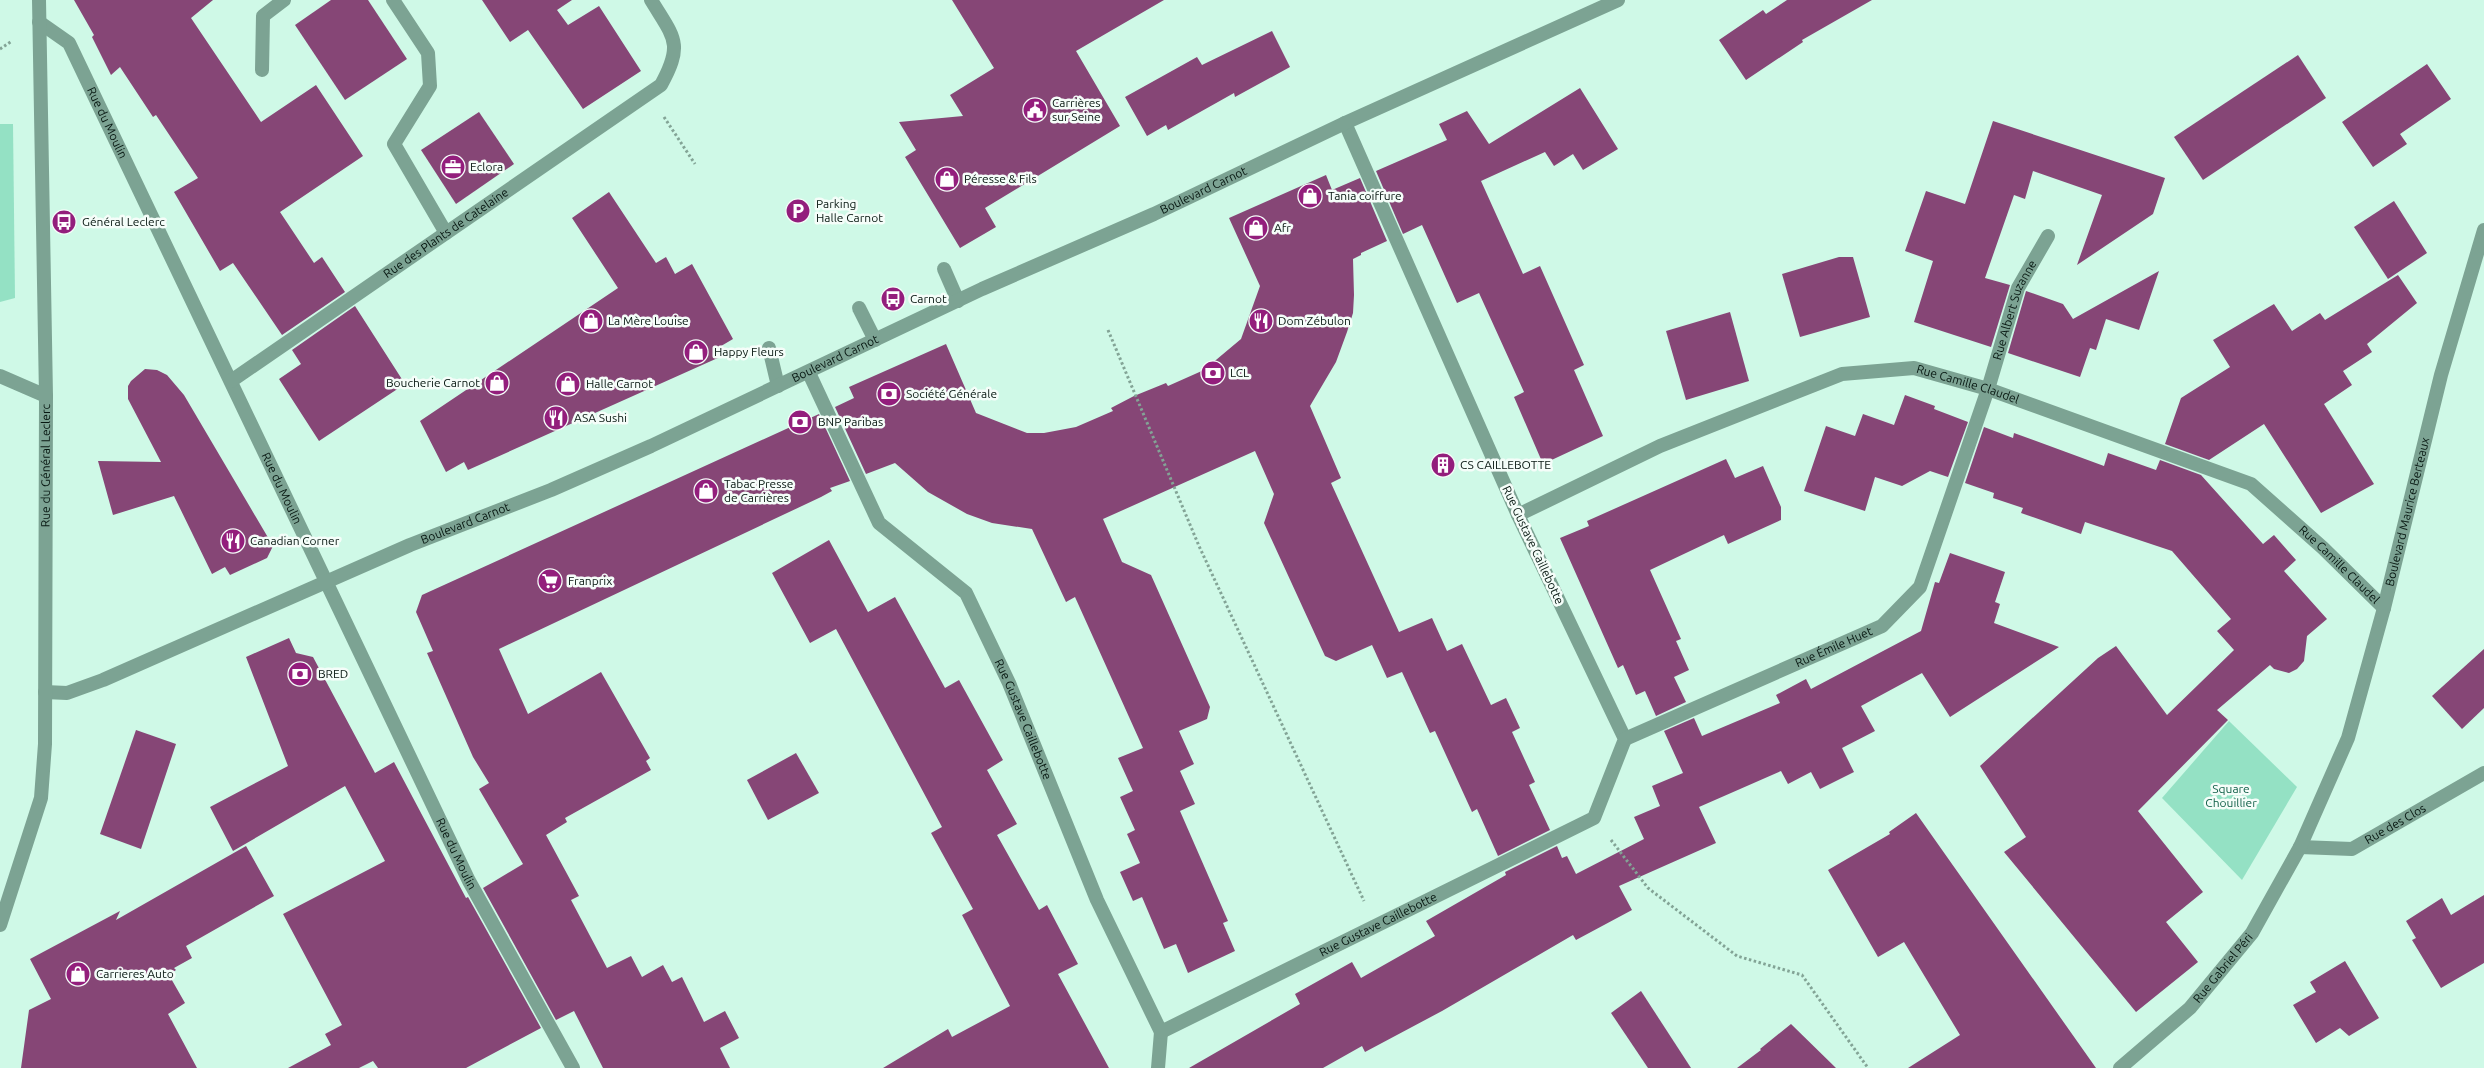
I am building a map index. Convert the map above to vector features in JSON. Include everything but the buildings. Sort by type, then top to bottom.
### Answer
[{"type":"street","name":"Rue du Général Leclerc","points":[[0,925],[41,798],[45,744],[46,396],[39,0]]},
{"type":"street","points":[[262,70],[263,16],[284,0]]},
{"type":"street","points":[[393,0],[428,53],[430,86],[394,144],[446,233]]},
{"type":"street","name":"Rue des Plants de Catelaine","points":[[231,381],[661,85],[673,64],[675,51],[673,35],[651,0]]},
{"type":"street","name":"Boulevard Carnot","points":[[45,692],[67,693],[103,680],[410,545],[551,490],[809,373],[958,301],[1091,240],[1154,214],[1345,124],[1618,0]]},
{"type":"street","name":"Rue du Moulin","points":[[39,22],[69,43],[469,881],[573,1068]]},
{"type":"street","name":"Rue Gustave Caillebotte","points":[[1345,124],[1518,515],[1625,739]]},
{"type":"street","name":"Boulevard Maurice Berteaux","points":[[2300,847],[2348,738],[2384,608],[2441,375],[2484,230]]},
{"type":"street","name":"Rue Albert Suzanne","points":[[1988,389],[2018,288],[2048,236]]},
{"type":"street","points":[[944,269],[958,301]]},
{"type":"street","points":[[859,308],[876,340]]},
{"type":"street","points":[[769,348],[778,386]]},
{"type":"street","name":"Rue Camille Claudel","points":[[1518,515],[1660,446],[1842,374],[1914,368],[1988,389],[2251,484],[2323,548],[2384,608]]},
{"type":"street","name":"Rue Gustave Caillebotte","points":[[809,373],[879,523],[966,593],[1009,683],[1097,900],[1161,1032],[1594,818]]},
{"type":"street","points":[[0,376],[46,396]]},
{"type":"street","name":"Rue Émile Huet","points":[[1625,739],[1882,626],[1920,587],[1988,389]]},
{"type":"street","points":[[1594,818],[1625,739]]},
{"type":"street","name":"Rue des Clos","points":[[2300,847],[2352,849],[2484,773]]},
{"type":"street","name":"Rue Gabriel Péri","points":[[2120,1068],[2190,1008],[2252,934],[2300,847]]},
{"type":"street","points":[[1158,1068],[1161,1032]]},
{"type":"path","points":[[648,94],[695,164]]},
{"type":"path","points":[[1108,330],[1200,546],[1376,926]]},
{"type":"path","points":[[1594,818],[1648,888],[1737,956],[1802,974],[1868,1068]]},
{"type":"green space","points":[[0,124],[13,124],[15,298],[0,302]]},
{"type":"green space","name":"Square Chouillier","points":[[2229,721],[2297,787],[2242,880],[2162,798]]},
{"type":"place","name":"Carrières sur Seine","points":[[1035,110]]},
{"type":"place","name":"Eclora","points":[[453,167]]},
{"type":"place","name":"Péresse & Fils","points":[[947,179]]},
{"type":"place","name":"Tania coiffure","points":[[1310,196]]},
{"type":"place","name":"Parking Halle Carnot","points":[[798,211]]},
{"type":"place","name":"Général Leclerc","points":[[64,222]]},
{"type":"place","name":"Afr","points":[[1256,228]]},
{"type":"place","name":"Carnot","points":[[893,299]]},
{"type":"place","name":"La Mère Louise","points":[[591,321]]},
{"type":"place","name":"Dom Zébulon","points":[[1261,321]]},
{"type":"place","name":"Happy Fleurs","points":[[696,352]]},
{"type":"place","name":"LCL","points":[[1213,373]]},
{"type":"place","name":"Boucherie Carnot","points":[[497,383]]},
{"type":"place","name":"Halle Carnot","points":[[568,384]]},
{"type":"place","name":"Société Générale","points":[[889,394]]},
{"type":"place","name":"ASA Sushi","points":[[556,418]]},
{"type":"place","name":"BNP Paribas","points":[[800,422]]},
{"type":"place","name":"CS CAILLEBOTTE","points":[[1443,465]]},
{"type":"place","name":"Tabac Presse de Carrières","points":[[706,491]]},
{"type":"place","name":"Canadian Corner","points":[[233,541]]},
{"type":"place","name":"Franprix","points":[[550,581]]},
{"type":"place","name":"BRED","points":[[300,674]]},
{"type":"place","name":"Carrieres Auto","points":[[78,974]]}]
